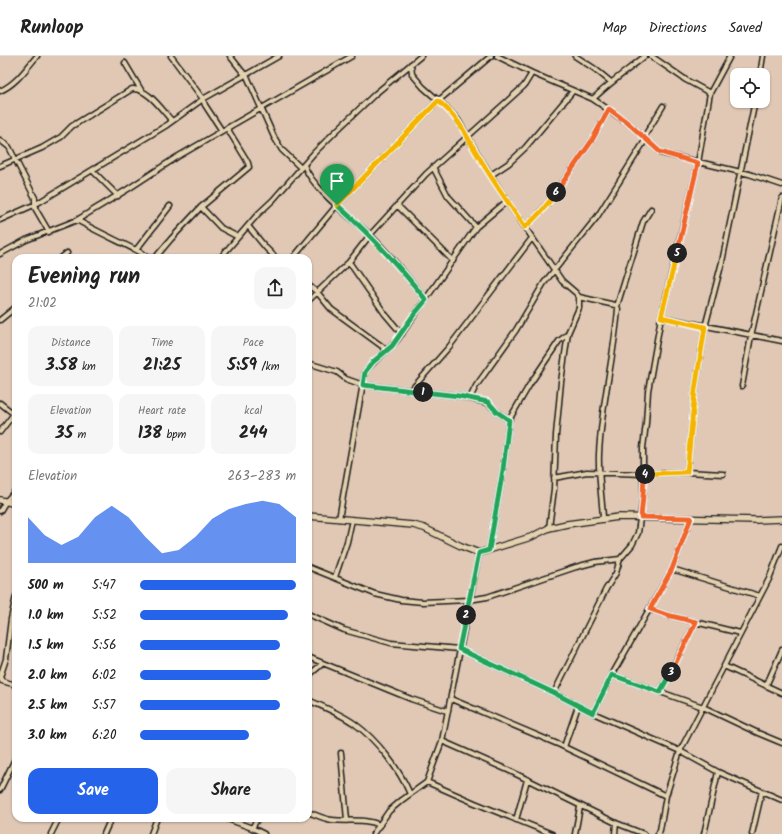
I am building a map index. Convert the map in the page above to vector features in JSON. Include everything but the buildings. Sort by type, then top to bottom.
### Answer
[{"type":"street","points":[[0,91],[7,88],[20,76],[37,56]]},
{"type":"street","points":[[170,56],[203,99],[205,105],[222,131]]},
{"type":"street","points":[[230,56],[246,75],[274,137],[282,150],[302,167],[309,177],[370,235],[426,300]]},
{"type":"street","points":[[0,220],[36,204],[93,171],[172,121],[203,99],[279,56]]},
{"type":"street","points":[[0,254],[26,240],[77,220],[118,196],[177,157],[261,107],[352,56]]},
{"type":"street","points":[[224,254],[258,214],[273,200],[302,167],[353,114],[421,56]]},
{"type":"street","points":[[296,254],[337,205],[438,101],[491,56]]},
{"type":"street","points":[[497,56],[573,91],[593,98],[628,123],[660,152],[698,163],[741,172],[782,185]]},
{"type":"street","points":[[575,56],[611,82]]},
{"type":"street","points":[[593,98],[645,56]]},
{"type":"street","points":[[651,56],[686,80],[710,93]]},
{"type":"street","points":[[554,693],[616,573],[620,559],[632,545],[638,533],[643,496],[643,448],[648,391],[661,317],[698,163],[710,93],[730,56]]},
{"type":"street","points":[[761,68],[763,56]]},
{"type":"street","points":[[125,63],[141,90]]},
{"type":"street","points":[[411,64],[412,74],[423,87],[453,113],[507,201],[562,282],[579,297],[617,306]]},
{"type":"street","points":[[312,297],[349,262],[370,235],[426,174],[524,86],[532,73]]},
{"type":"street","points":[[0,166],[42,148],[61,137],[72,126],[132,89],[141,90],[148,94],[172,121]]},
{"type":"street","points":[[491,175],[509,163],[525,148],[573,91]]},
{"type":"street","points":[[470,398],[484,374],[516,330],[544,283],[597,217],[663,106]]},
{"type":"street","points":[[687,472],[695,390],[705,327],[722,262],[754,108]]},
{"type":"street","points":[[525,227],[548,203],[591,142],[609,109]]},
{"type":"street","points":[[158,254],[201,207],[249,167],[246,159],[227,128]]},
{"type":"street","points":[[0,140],[9,147],[32,192],[36,204],[35,208],[49,232]]},
{"type":"street","points":[[433,167],[448,196],[476,227]]},
{"type":"street","points":[[93,171],[118,196]]},
{"type":"street","points":[[742,386],[751,336],[782,198]]},
{"type":"street","points":[[339,519],[365,372],[373,362],[392,346],[402,334],[476,227],[507,201]]},
{"type":"street","points":[[136,250],[170,206]]},
{"type":"street","points":[[397,206],[453,261]]},
{"type":"street","points":[[201,207],[221,228],[238,238]]},
{"type":"street","points":[[603,518],[599,454],[600,437],[616,328],[617,306],[643,222],[651,209]]},
{"type":"street","points":[[77,220],[143,254]]},
{"type":"street","points":[[248,226],[272,254]]},
{"type":"street","points":[[411,390],[449,347],[532,238]]},
{"type":"street","points":[[349,262],[385,314],[402,334]]},
{"type":"street","points":[[312,288],[331,309],[383,348],[384,352]]},
{"type":"street","points":[[549,528],[559,404],[568,333],[579,308],[579,297]]},
{"type":"street","points":[[0,320],[12,310]]},
{"type":"street","points":[[661,317],[705,327],[782,341]]},
{"type":"street","points":[[489,550],[503,470],[509,420],[530,384],[560,340],[568,333]]},
{"type":"street","points":[[312,365],[337,372],[346,379],[363,385],[470,398],[488,402],[497,412],[509,420]]},
{"type":"street","points":[[0,403],[12,411]]},
{"type":"street","points":[[0,432],[12,417]]},
{"type":"street","points":[[554,478],[580,473],[600,472],[644,474],[687,472],[722,474]]},
{"type":"street","points":[[0,511],[3,501],[12,493]]},
{"type":"street","points":[[312,516],[413,525],[424,528],[479,553],[531,537],[549,528],[603,518],[641,517],[757,520],[782,519]]},
{"type":"street","points":[[593,713],[612,675],[672,569],[691,518]]},
{"type":"street","points":[[335,577],[347,542],[352,520]]},
{"type":"street","points":[[658,834],[666,796],[680,751],[760,596],[782,546]]},
{"type":"street","points":[[373,834],[389,811],[427,782],[442,741],[479,553]]},
{"type":"street","points":[[312,568],[375,594],[401,600],[423,602],[470,600],[487,597],[576,567],[595,562],[620,559]]},
{"type":"street","points":[[672,569],[760,596]]},
{"type":"street","points":[[650,609],[667,615],[740,633]]},
{"type":"street","points":[[12,614],[6,659],[0,677],[1,681],[12,684]]},
{"type":"street","points":[[312,616],[344,630],[392,644],[459,649],[554,693],[593,713],[680,751],[718,772],[782,800]]},
{"type":"street","points":[[660,692],[696,622]]},
{"type":"street","points":[[766,686],[782,650]]},
{"type":"street","points":[[312,659],[447,711]]},
{"type":"street","points":[[312,673],[322,664]]},
{"type":"street","points":[[724,666],[782,693]]},
{"type":"street","points":[[612,675],[703,707],[782,743]]},
{"type":"street","points":[[451,699],[564,747],[666,796]]},
{"type":"street","points":[[312,702],[340,715],[366,733],[380,748],[402,778],[410,794]]},
{"type":"street","points":[[564,747],[578,706]]},
{"type":"street","points":[[442,741],[527,780],[580,807],[644,834]]},
{"type":"street","points":[[341,753],[347,820]]},
{"type":"street","points":[[0,790],[12,765]]},
{"type":"street","points":[[704,834],[718,772]]},
{"type":"street","points":[[516,820],[527,780]]},
{"type":"street","points":[[427,782],[552,834]]},
{"type":"street","points":[[752,834],[762,790]]},
{"type":"street","points":[[575,834],[580,807]]},
{"type":"street","points":[[312,813],[332,820],[371,822],[380,825]]},
{"type":"street","points":[[51,834],[57,822]]},
{"type":"street","points":[[104,834],[109,822]]},
{"type":"street","points":[[151,834],[156,822]]},
{"type":"street","points":[[236,822],[264,834]]},
{"type":"street","points":[[252,828],[256,822]]},
{"type":"street","points":[[615,834],[616,823]]},
{"type":"route","points":[[438,101],[453,113],[458,120],[480,158],[525,227],[548,203],[591,142],[609,109],[628,123],[660,152],[698,163],[661,317],[705,327],[695,390],[687,472],[644,474],[641,517],[691,518],[672,569],[650,609],[696,622],[660,692],[612,675],[593,713],[554,693],[459,649],[479,553],[489,550],[500,492],[509,420],[497,412],[488,402],[459,396],[363,385],[365,372],[373,362],[392,346],[426,300],[370,235],[337,205],[438,101]]}]
